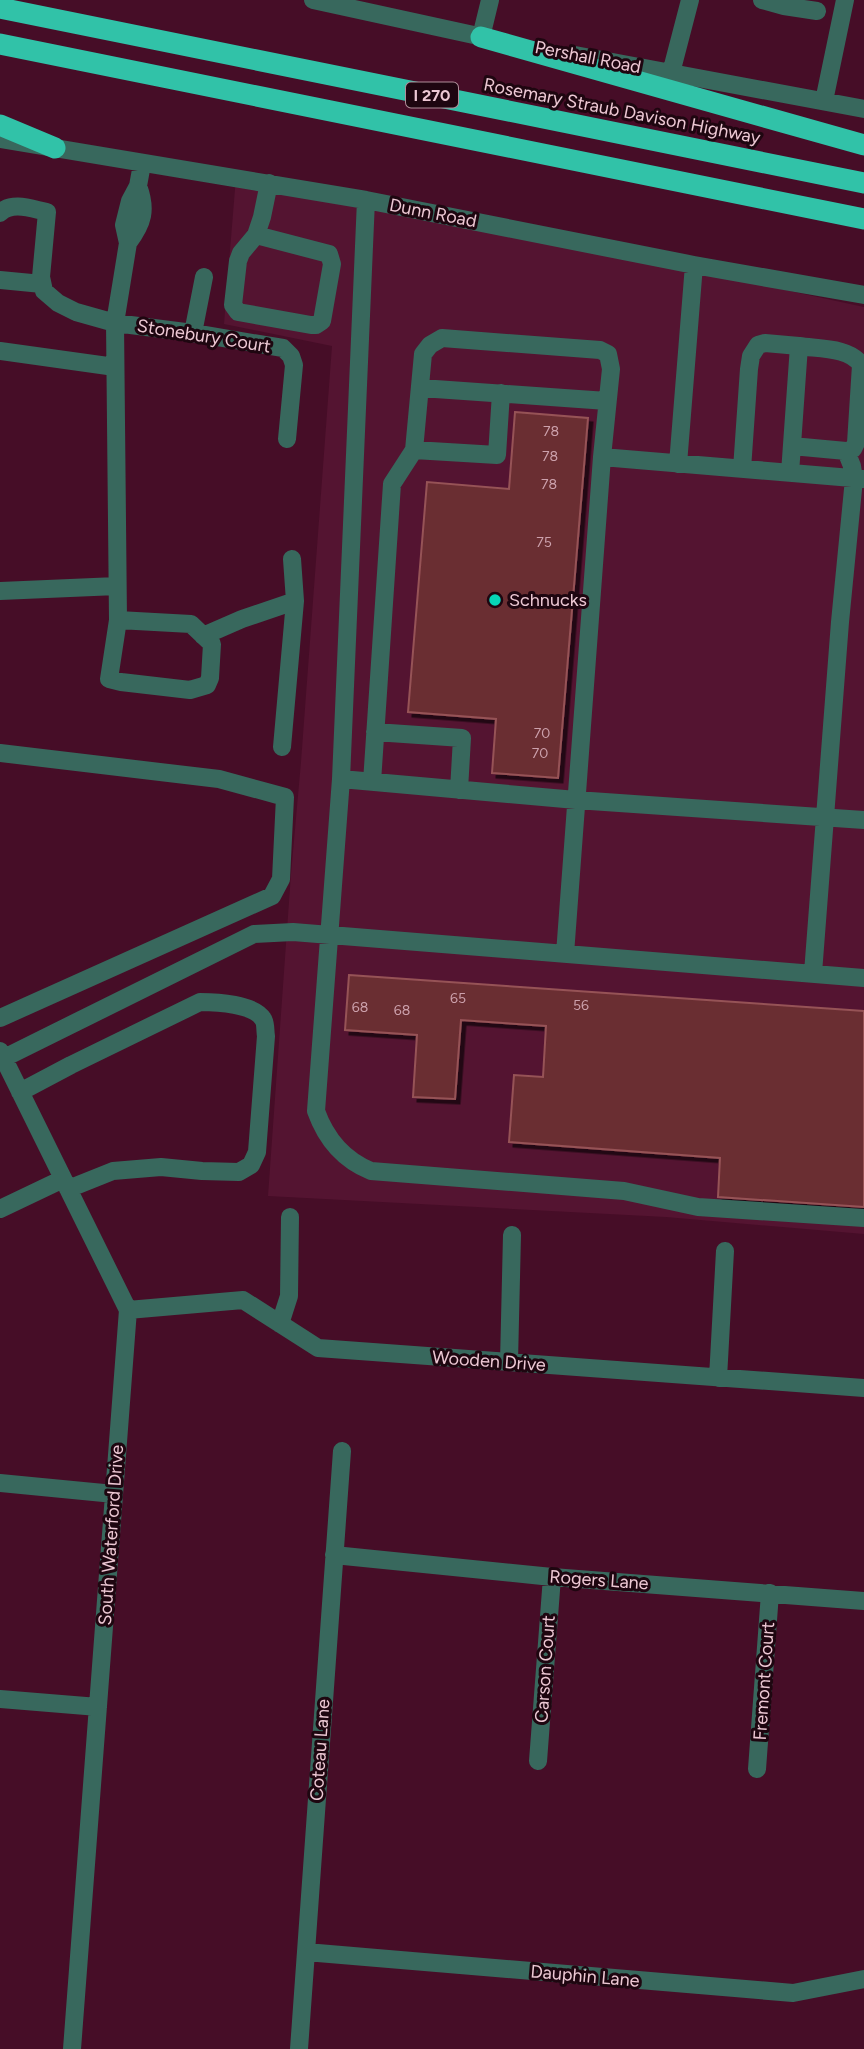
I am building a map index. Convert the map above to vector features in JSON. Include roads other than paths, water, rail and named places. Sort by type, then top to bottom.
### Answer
[{"type":"highway","name":"Rosemary Straub Davison Highway","points":[[0,8],[864,183]]},
{"type":"highway","points":[[481,37],[864,145]]},
{"type":"highway","name":"I 270","points":[[0,44],[864,219]]},
{"type":"highway","points":[[0,125],[55,148]]},
{"type":"street","name":"Pershall Road","points":[[313,0],[481,37],[864,109]]},
{"type":"street","points":[[481,37],[490,0]]},
{"type":"street","points":[[671,73],[690,0]]},
{"type":"street","points":[[762,0],[817,11]]},
{"type":"street","points":[[824,101],[845,0]]},
{"type":"street","name":"Dunn Road","points":[[0,139],[366,200],[694,265],[864,295]]},
{"type":"street","name":"Stonebury Court","points":[[142,163],[138,186],[130,201],[124,225],[128,243],[115,323],[118,620],[109,679],[190,690],[207,685],[210,678],[212,644],[203,636]]},
{"type":"street","points":[[254,238],[324,251],[331,257],[323,321],[320,324],[311,325],[238,312],[233,305],[238,261],[241,253],[254,238],[269,183]]},
{"type":"street","points":[[366,200],[341,779],[316,1111],[322,1127],[348,1158],[371,1171],[624,1191],[698,1207],[864,1218]]},
{"type":"street","points":[[0,212],[5,208],[18,206],[47,212],[42,284],[0,280]]},
{"type":"street","points":[[678,464],[694,265]]},
{"type":"street","points":[[193,332],[204,277]]},
{"type":"street","name":"Stonebury Court","points":[[42,284],[44,291],[58,303],[76,312],[115,323],[193,332],[282,348],[291,356],[294,365],[287,439]]},
{"type":"street","points":[[372,782],[392,484],[414,450],[423,354],[430,345],[442,338],[600,350],[608,354],[611,369],[565,954]]},
{"type":"street","points":[[742,469],[749,369],[751,356],[758,345],[799,346],[848,354],[858,360],[861,365],[856,443],[853,449],[792,446]]},
{"type":"street","points":[[790,473],[799,346]]},
{"type":"street","points":[[0,351],[115,367]]},
{"type":"street","points":[[421,388],[607,401]]},
{"type":"street","points":[[414,450],[497,455],[501,393]]},
{"type":"street","points":[[813,974],[825,817],[859,479],[846,450]]},
{"type":"street","points":[[602,457],[859,479]]},
{"type":"street","points":[[282,747],[295,601],[292,559]]},
{"type":"street","points":[[0,591],[117,586]]},
{"type":"street","points":[[118,620],[191,624],[203,636],[295,601]]},
{"type":"street","points":[[375,732],[462,738],[459,790]]},
{"type":"street","points":[[0,753],[219,779],[285,797],[281,879],[272,896],[0,1018]]},
{"type":"street","points":[[341,779],[576,800],[864,820]]},
{"type":"street","points":[[128,1310],[2,1054],[254,934],[293,932],[864,978]]},
{"type":"street","points":[[0,1209],[65,1184],[113,1171],[161,1167],[239,1172],[251,1165],[257,1152],[266,1035],[264,1020],[256,1012],[222,1002],[201,1002],[20,1092]]},
{"type":"street","points":[[280,1324],[289,1296],[290,1217]]},
{"type":"street","points":[[509,1362],[512,1235]]},
{"type":"street","points":[[718,1378],[725,1251]]},
{"type":"street","name":"Wooden Drive","points":[[128,1310],[243,1300],[318,1348],[864,1388]]},
{"type":"street","name":"South Waterford Drive","points":[[72,2049],[128,1310]]},
{"type":"street","name":"Coteau Lane","points":[[299,2049],[342,1451]]},
{"type":"street","points":[[0,1483],[114,1494]]},
{"type":"street","name":"Rogers Lane","points":[[334,1555],[552,1577],[864,1601]]},
{"type":"street","name":"Carson Court","points":[[538,1761],[552,1577]]},
{"type":"street","name":"Fremont Court","points":[[757,1769],[770,1592]]},
{"type":"street","points":[[0,1699],[98,1706]]},
{"type":"street","name":"Dauphin Lane","points":[[306,1952],[793,1993],[864,1979]]},
{"type":"place","name":"Schnucks","points":[[495,600]]}]
